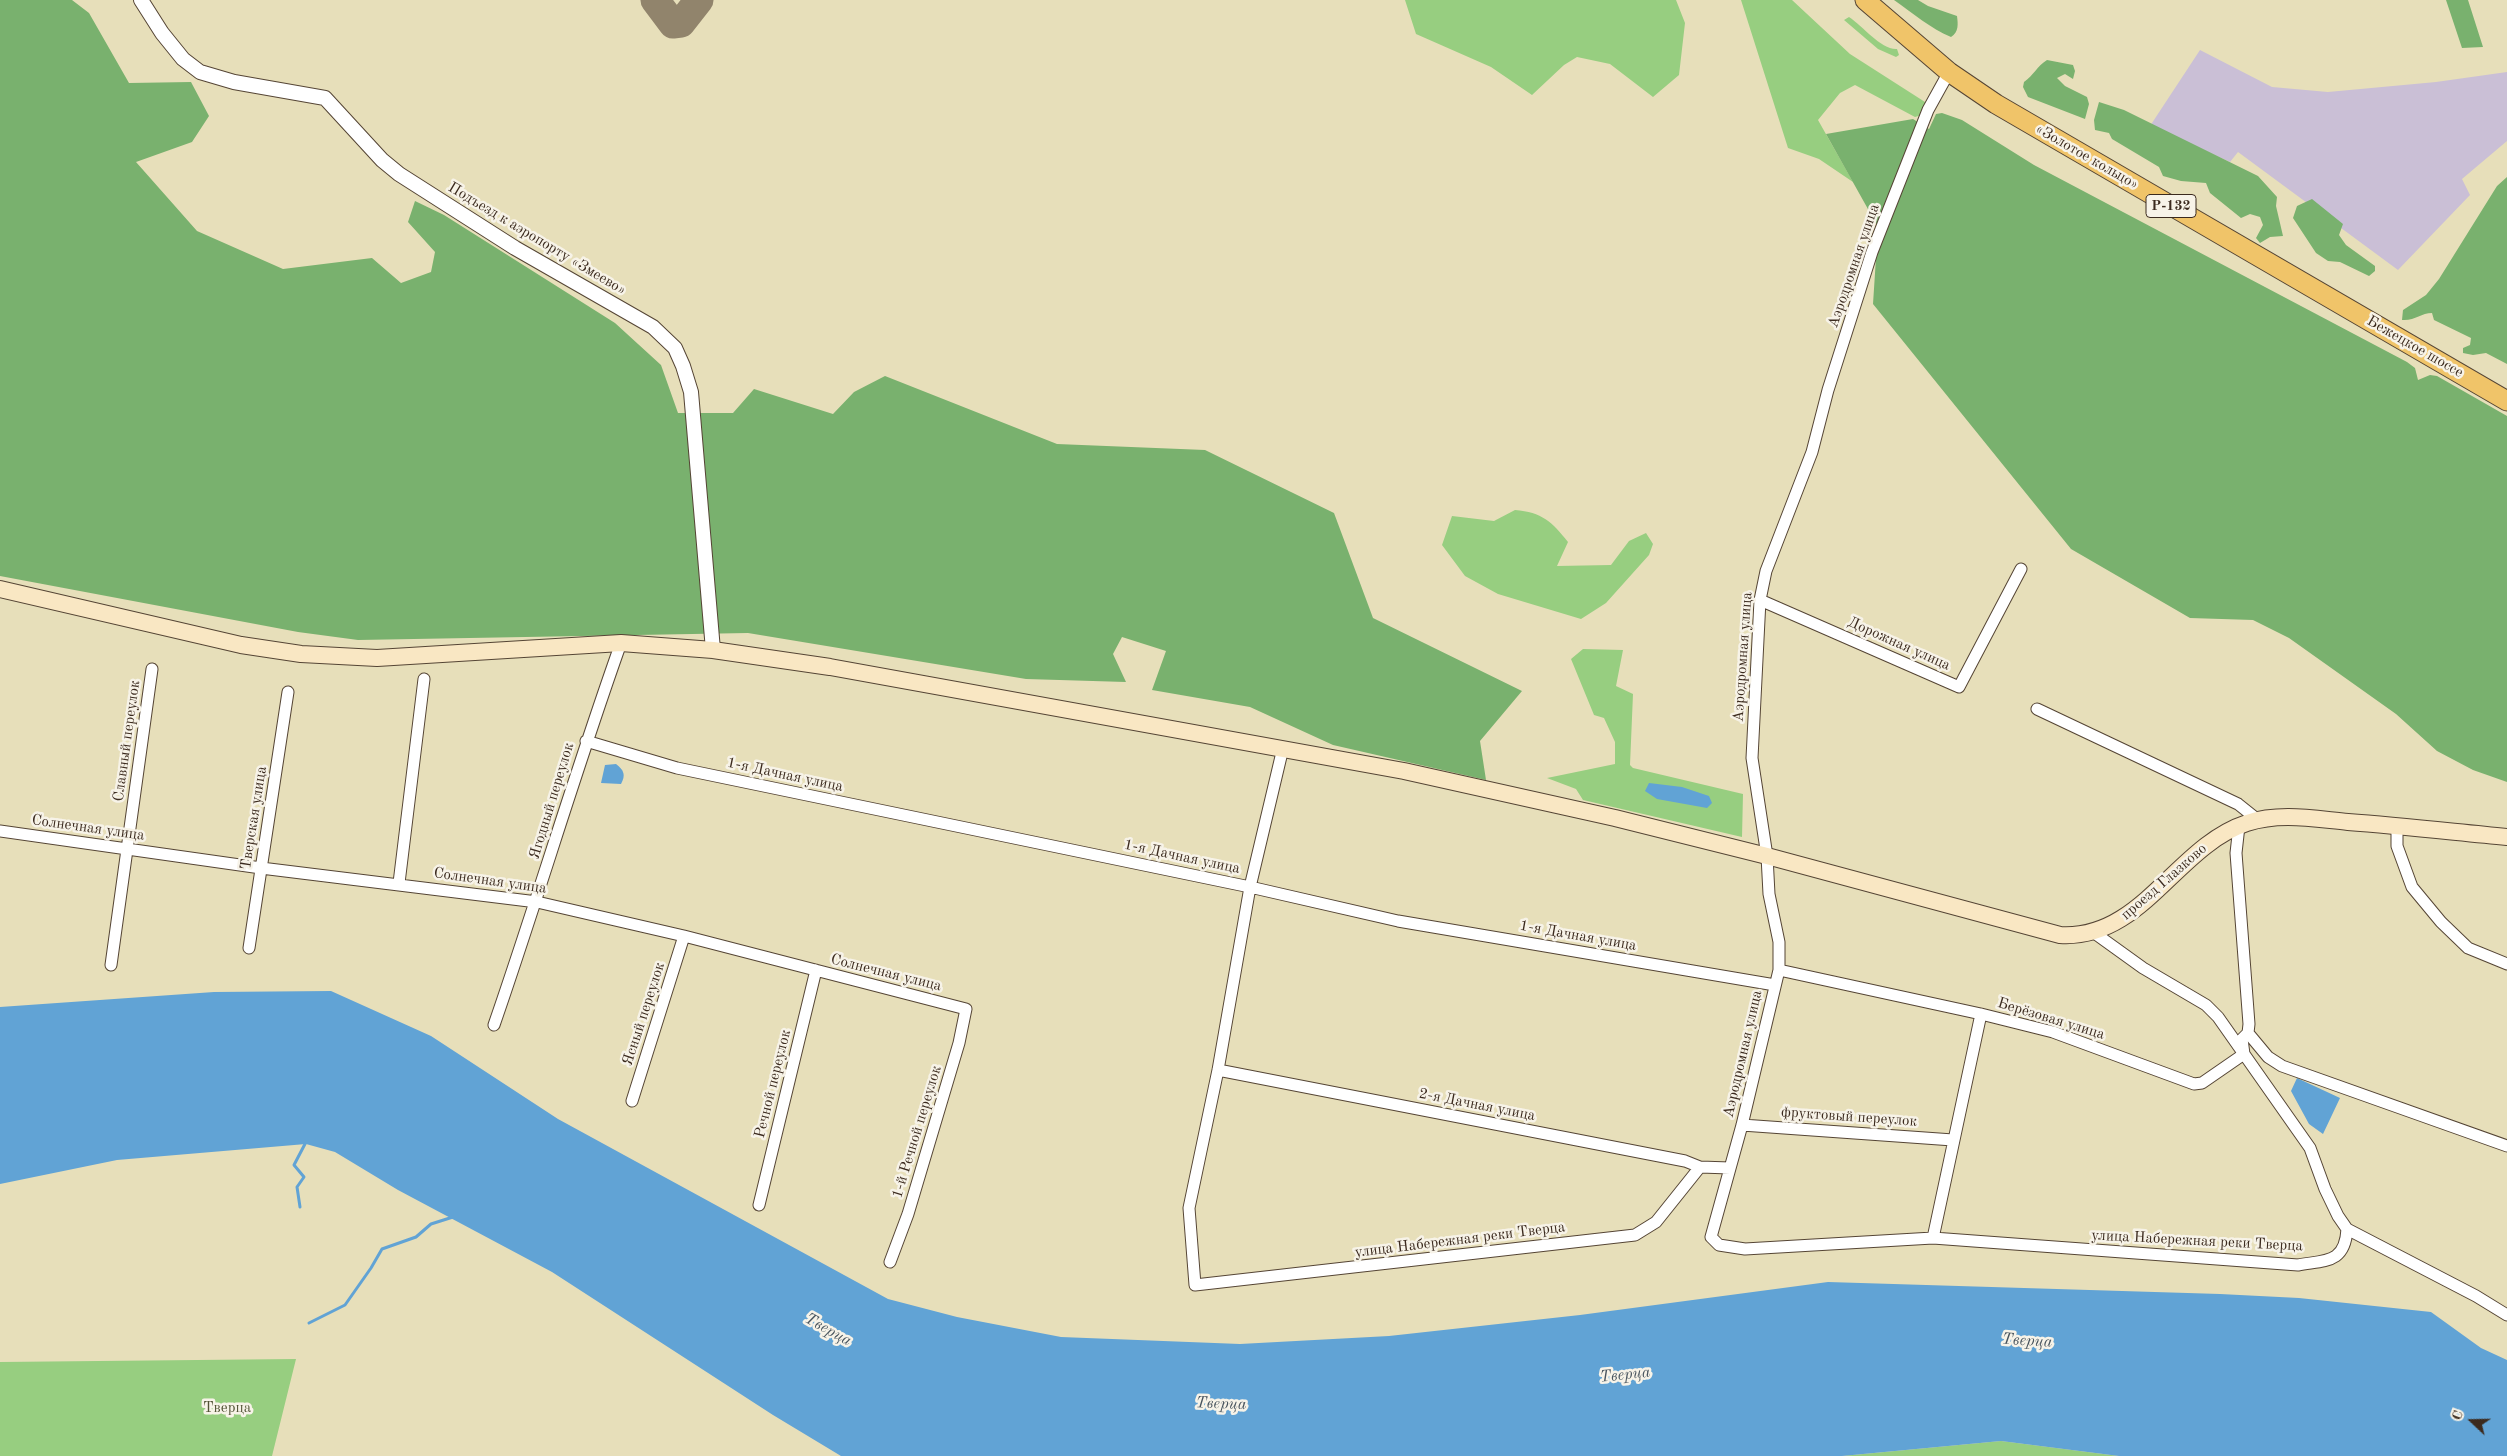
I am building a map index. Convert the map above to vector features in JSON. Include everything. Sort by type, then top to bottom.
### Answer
[{"type":"main road","name":"«Золотое кольцо»","points":[[1865,0],[1949,72],[2019,118],[2322,294]]},
{"type":"main road","name":"Бежецкое шоссе","points":[[2322,294],[2507,401]]},
{"type":"main road","name":"проезд Глазково","points":[[0,589],[241,645],[316,656],[393,657],[621,643],[713,650],[950,687],[1404,771],[1615,818],[1767,856],[2041,931],[2072,936],[2108,927],[2126,916],[2209,843],[2239,826],[2258,820],[2288,817],[2507,837]]},
{"type":"street","name":"Подъезд к аэропорту «Змеево»","points":[[141,0],[162,33],[183,59],[200,72],[234,82],[325,98],[382,160],[399,174],[515,248],[654,327],[668,340],[678,355],[691,392],[713,650]]},
{"type":"street","name":"Аэродромная улица","points":[[1933,1238],[1745,1250],[1719,1245],[1711,1236],[1742,1124],[1778,970],[1779,942],[1769,894],[1767,856],[1752,758],[1760,600],[1766,572],[1812,452],[1828,390],[1872,252],[1928,110],[1949,72]]},
{"type":"street","name":"Дорожная улица","points":[[1760,600],[1960,687],[2021,569]]},
{"type":"street","name":"Ягодный переулок","points":[[494,1025],[537,902],[586,741],[621,643]]},
{"type":"street","name":"Славный переулок","points":[[111,966],[152,669]]},
{"type":"street","points":[[399,883],[424,679]]},
{"type":"street","name":"Тверская улица","points":[[249,948],[288,692]]},
{"type":"street","points":[[2037,709],[2238,804],[2258,820]]},
{"type":"street","name":"1-я Дачная улица","points":[[586,741],[678,768],[1250,887],[1398,921],[1775,985]]},
{"type":"street","points":[[1218,1070],[1250,887],[1283,748]]},
{"type":"street","points":[[2239,826],[2236,853],[2250,1024],[2248,1033],[2242,1039],[2244,1054]]},
{"type":"street","points":[[2397,826],[2398,846],[2412,887],[2441,922],[2468,948],[2507,964]]},
{"type":"street","name":"Солнечная улица","points":[[0,831],[261,868],[399,883],[537,902],[684,936],[966,1009]]},
{"type":"street","points":[[2093,932],[2143,968],[2206,1005],[2244,1054],[2310,1148],[2325,1189],[2338,1216],[2347,1229],[2476,1296],[2507,1315]]},
{"type":"street","name":"Ясный переулок","points":[[632,1101],[684,936]]},
{"type":"street","name":"Речной переулок","points":[[759,1205],[816,970]]},
{"type":"street","points":[[1778,970],[1981,1014]]},
{"type":"street","name":"1-й Речной переулок","points":[[890,1262],[911,1204],[959,1043],[966,1009]]},
{"type":"street","name":"Берёзовая улица","points":[[1933,1238],[1981,1014],[2053,1032],[2194,1084],[2202,1083],[2244,1054]]},
{"type":"street","points":[[2248,1033],[2268,1057],[2289,1069],[2507,1146]]},
{"type":"street","name":"2-я Дачная улица","points":[[1218,1070],[1685,1161],[1700,1167],[1730,1168]]},
{"type":"street","name":"улица Набережная реки Тверца","points":[[1218,1070],[1189,1208],[1195,1285],[1636,1235],[1656,1222],[1700,1167]]},
{"type":"street","name":"фруктовый переулок","points":[[1742,1124],[1953,1140]]},
{"type":"street","name":"улица Набережная реки Тверца","points":[[1933,1238],[2298,1265],[2330,1261],[2340,1254],[2346,1242],[2347,1229]]},
{"type":"shaded area","points":[[2200,50],[2272,87],[2328,92],[2436,82],[2507,72],[2507,141],[2462,179],[2470,195],[2398,270],[2238,152],[2230,162],[2150,126]]},
{"type":"green space","points":[[0,0],[72,0],[89,13],[129,83],[191,82],[209,116],[192,142],[136,162],[197,231],[283,269],[372,258],[401,283],[431,272],[435,252],[408,222],[415,201],[444,215],[615,323],[661,365],[678,413],[733,413],[754,389],[833,414],[854,392],[885,376],[1057,444],[1205,450],[1334,513],[1373,618],[1522,691],[1480,741],[1486,780],[1333,745],[1250,707],[1152,690],[1166,651],[1122,637],[1113,654],[1126,682],[1026,679],[748,633],[358,640],[298,632],[0,576]]},
{"type":"green space","points":[[1405,0],[1676,0],[1685,23],[1679,75],[1653,97],[1610,64],[1577,57],[1564,65],[1532,95],[1491,67],[1416,34]]},
{"type":"green space","points":[[1741,0],[1792,0],[1850,54],[1925,102],[1925,114],[1915,117],[1855,85],[1840,93],[1818,120],[1853,182],[1819,159],[1788,148]]},
{"type":"green space","points":[[1894,0],[1918,0],[1928,6],[1957,16],[1957,30],[1951,37],[1922,20]]},
{"type":"green space","points":[[2446,0],[2468,0],[2483,47],[2462,48]]},
{"type":"green space","points":[[1849,17],[1878,42],[1897,49],[1899,55],[1896,57],[1878,49],[1844,20]]},
{"type":"green space","points":[[2047,60],[2073,65],[2075,71],[2073,79],[2065,74],[2057,78],[2065,86],[2087,97],[2089,104],[2085,119],[2028,97],[2023,87],[2024,82]]},
{"type":"green space","points":[[2099,102],[2124,110],[2258,176],[2277,197],[2276,206],[2283,236],[2270,237],[2260,243],[2256,238],[2263,225],[2260,217],[2250,214],[2241,218],[2210,193],[2206,183],[2181,181],[2163,176],[2159,167],[2112,139],[2109,133],[2095,130],[2094,120]]},
{"type":"green space","points":[[1942,113],[1962,120],[2034,165],[2407,362],[2415,368],[2418,380],[2430,375],[2437,376],[2507,416],[2507,782],[2473,770],[2437,751],[2396,714],[2289,638],[2253,620],[2190,618],[2071,549],[1873,304],[1878,227],[1826,134],[1913,119],[1929,129],[1936,114]]},
{"type":"green space","points":[[2507,177],[2507,364],[2486,353],[2473,355],[2463,353],[2463,348],[2470,345],[2471,338],[2434,320],[2432,313],[2402,320],[2403,310],[2426,295],[2439,279],[2497,186]]},
{"type":"green space","points":[[2312,199],[2343,224],[2339,235],[2346,245],[2375,266],[2375,271],[2369,276],[2340,262],[2328,261],[2316,253],[2293,218],[2297,206]]},
{"type":"green space","points":[[1515,510],[1532,513],[1546,519],[1568,542],[1557,566],[1611,565],[1629,541],[1646,533],[1653,544],[1649,555],[1606,603],[1581,619],[1498,594],[1465,576],[1442,545],[1452,516],[1494,521]]},
{"type":"green space","points":[[1583,649],[1623,650],[1616,686],[1633,694],[1630,765],[1633,768],[1743,794],[1742,837],[1583,800],[1576,789],[1547,778],[1615,764],[1615,742],[1604,718],[1594,715],[1571,659]]},
{"type":"green space","name":"Тверца","points":[[296,1359],[272,1456],[0,1456],[0,1362]]},
{"type":"green space","points":[[2001,1441],[2119,1456],[1842,1456]]},
{"type":"water","points":[[616,764],[623,773],[621,784],[601,783],[605,765]]},
{"type":"water","points":[[1649,783],[1682,787],[1709,796],[1712,803],[1707,808],[1657,799],[1645,791]]},
{"type":"water","points":[[331,991],[431,1036],[558,1119],[888,1299],[957,1317],[1061,1337],[1240,1344],[1389,1336],[1580,1315],[1828,1282],[2299,1298],[2431,1312],[2481,1348],[2507,1360],[2507,1456],[2119,1456],[2001,1441],[1842,1456],[841,1456],[773,1415],[552,1272],[398,1190],[335,1152],[306,1144],[117,1160],[0,1184],[0,1007],[214,992]]},
{"type":"water","points":[[2297,1078],[2340,1098],[2323,1134],[2309,1124],[2291,1091]]},
{"type":"waterway","points":[[300,1207],[297,1187],[304,1177],[294,1165],[306,1142]]},
{"type":"waterway","points":[[309,1323],[345,1305],[382,1249],[416,1237],[431,1224],[453,1217]]},
{"type":"taxiway","points":[[655,0],[673,24],[681,23],[699,0]]}]
